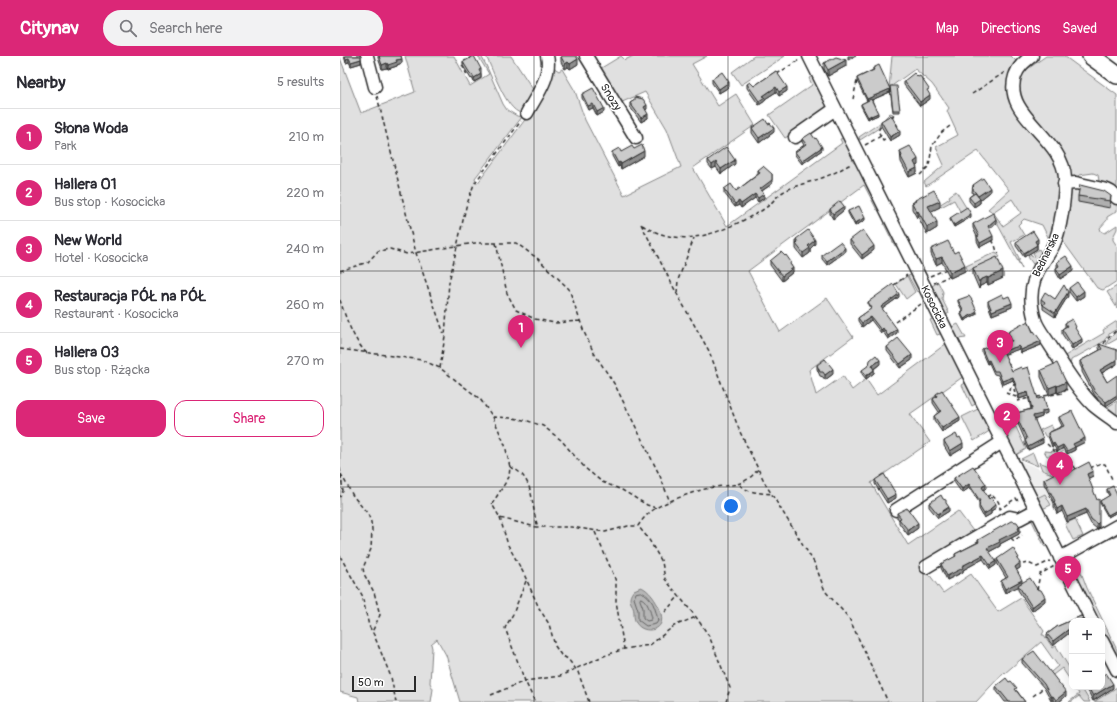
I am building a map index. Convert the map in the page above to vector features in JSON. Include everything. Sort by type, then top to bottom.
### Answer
[{"type":"highway","points":[[1091,56],[1117,75]]},
{"type":"street","points":[[367,56],[375,87]]},
{"type":"street","points":[[527,113],[544,80],[548,66],[547,56]]},
{"type":"street","name":"Snozy","points":[[586,56],[636,138]]},
{"type":"street","name":"Kosocicka","points":[[804,58],[835,109],[1090,618]]},
{"type":"street","name":"Bednarska","points":[[1023,61],[1013,84],[1014,99],[1023,114],[1044,136],[1057,154],[1064,172],[1059,229],[1054,244],[1036,274],[1032,288],[1032,311],[1038,326],[1080,389],[1092,404],[1117,423]]},
{"type":"street","points":[[795,136],[835,109]]},
{"type":"street","points":[[1064,184],[1076,184],[1107,190],[1117,198]]},
{"type":"street","points":[[896,510],[1002,442]]},
{"type":"street","points":[[926,567],[1010,517],[1018,519],[1036,510]]},
{"type":"street","points":[[1060,558],[1117,526]]},
{"type":"street","points":[[1105,647],[1117,670]]},
{"type":"path","points":[[467,75],[462,65],[463,62],[469,57],[473,56]]},
{"type":"path","points":[[777,74],[804,58]]},
{"type":"path","points":[[972,94],[1023,61]]},
{"type":"path","points":[[853,99],[857,81]]},
{"type":"path","points":[[375,87],[416,253],[445,336]]},
{"type":"path","points":[[888,137],[883,140],[878,131],[880,125],[893,118],[895,112]]},
{"type":"path","points":[[440,368],[445,336],[450,282],[456,246],[474,184],[527,113]]},
{"type":"path","points":[[893,118],[901,132]]},
{"type":"path","points":[[920,174],[929,166],[932,146],[942,132],[950,126]]},
{"type":"path","points":[[864,146],[881,136]]},
{"type":"path","points":[[860,159],[826,176],[783,192],[766,208],[728,228],[704,236],[694,238],[672,238],[650,230],[641,224],[677,294],[709,351],[740,432],[758,469],[815,564],[825,591],[849,618],[888,702]]},
{"type":"path","points":[[677,294],[678,280],[694,238]]},
{"type":"path","points":[[992,240],[997,252],[999,253]]},
{"type":"path","points":[[340,271],[368,262],[378,251],[390,249],[407,254],[475,243],[516,243],[537,258],[569,288],[580,321],[594,353],[615,385],[660,476],[670,502]]},
{"type":"path","points":[[496,243],[507,293],[516,310],[535,319],[555,323],[580,321]]},
{"type":"path","points":[[929,277],[947,269]]},
{"type":"path","points":[[894,284],[907,275]]},
{"type":"path","points":[[932,284],[949,276]]},
{"type":"path","points":[[340,300],[351,329],[362,349],[368,354]]},
{"type":"path","points":[[895,322],[922,304]]},
{"type":"path","points":[[1104,344],[1106,339],[1117,330]]},
{"type":"path","points":[[340,349],[368,354],[422,360],[440,368],[480,399],[493,417],[504,445],[510,467],[509,477],[492,504],[500,518],[508,545],[539,608],[549,624],[555,646],[561,655],[568,659],[576,669],[589,702]]},
{"type":"path","points":[[1010,391],[1011,386],[1016,384]]},
{"type":"path","points":[[1006,393],[1016,397],[1018,400],[1063,393],[1068,388]]},
{"type":"path","points":[[1014,389],[1016,397]]},
{"type":"path","points":[[493,417],[513,418],[540,424],[561,440],[585,468],[602,482],[622,490],[647,505],[656,508]]},
{"type":"path","points":[[1047,444],[1054,452],[1064,458],[1069,459],[1077,470]]},
{"type":"path","points":[[1090,468],[1099,464],[1105,464],[1112,479],[1114,478]]},
{"type":"path","points":[[510,467],[522,473],[531,490],[535,518],[538,527]]},
{"type":"path","points":[[340,468],[343,490],[340,497]]},
{"type":"path","points":[[638,526],[647,515],[656,508],[704,489],[740,485],[752,477],[758,469]]},
{"type":"path","points":[[341,474],[353,496],[368,514],[371,522],[371,549],[363,568],[364,574],[374,592],[380,615],[372,632]]},
{"type":"path","points":[[740,485],[746,489],[772,494]]},
{"type":"path","points":[[987,497],[991,494],[997,499],[1000,502],[1000,509],[1016,498],[1019,503]]},
{"type":"path","points":[[500,518],[538,527],[571,528],[605,532],[628,526],[638,526]]},
{"type":"path","points":[[638,526],[648,538],[662,562],[665,579],[678,597],[696,617],[709,636],[730,688],[726,702]]},
{"type":"path","points":[[594,531],[614,576],[616,601],[624,649]]},
{"type":"path","points":[[1011,538],[1014,541],[1022,535]]},
{"type":"path","points":[[340,556],[362,595],[367,618],[391,677],[396,702]]},
{"type":"path","points":[[1023,564],[1028,563],[1037,567],[1049,560],[1053,567],[1040,574],[1037,590]]},
{"type":"path","points":[[526,581],[513,614],[504,628],[535,702]]},
{"type":"path","points":[[664,612],[678,597]]},
{"type":"path","points":[[491,694],[525,681],[560,676],[601,657],[624,649],[639,648],[650,645],[674,626],[696,617]]},
{"type":"path","points":[[1033,696],[1042,689]]},
{"type":"shaded area","points":[[405,56],[454,56],[470,86],[489,74],[478,56],[481,56],[507,110],[517,116],[522,117],[475,178],[477,184],[530,113],[551,66],[559,71],[562,69],[575,91],[585,120],[624,195],[681,167],[667,129],[645,92],[620,103],[598,70],[621,56],[625,60],[633,56],[707,56],[692,64],[718,106],[736,94],[755,125],[693,168],[727,226],[842,143],[840,139],[844,138],[854,158],[852,160],[854,163],[858,163],[880,208],[877,210],[864,185],[748,271],[780,332],[827,298],[853,337],[809,370],[816,395],[843,376],[852,390],[866,379],[877,395],[947,343],[964,376],[910,414],[930,442],[871,483],[908,545],[958,511],[976,535],[923,566],[943,593],[971,574],[998,612],[1021,598],[1044,631],[1042,635],[1044,635],[1053,648],[1056,646],[1069,667],[1069,678],[1062,668],[1041,684],[1039,682],[1058,666],[1041,642],[1005,673],[1004,672],[976,702],[460,702],[446,655],[437,639],[431,644],[430,683],[433,689],[431,702],[359,702],[358,697],[340,692],[340,58],[361,113],[415,92]]},
{"type":"shaded area","points":[[486,56],[511,56],[534,91],[521,113],[510,105],[505,97]]},
{"type":"shaded area","points":[[754,56],[785,56],[741,85],[732,72]]},
{"type":"shaded area","points":[[892,56],[1011,56],[1016,61],[1012,68],[1008,88],[1046,143],[1060,170],[1058,218],[1050,241],[1042,225],[1024,219],[1018,225],[1024,235],[1011,242],[1020,260],[1018,260],[1022,269],[998,223],[991,211],[988,209],[1009,190],[978,151],[926,186],[924,182],[944,165],[936,147],[958,135],[947,111],[949,108],[932,84],[915,69],[889,88]],"holes":[[[1012,199],[1021,213],[1003,226],[993,212]]]},
{"type":"shaded area","points":[[1046,56],[1064,56],[1117,95],[1117,195],[1100,187],[1098,175],[1093,173],[1079,175],[1076,181],[1067,180],[1028,115],[1016,85],[1026,70]]},
{"type":"shaded area","points":[[814,75],[828,107],[785,138],[769,115],[812,85],[809,78]]},
{"type":"shaded area","points":[[890,113],[893,114],[892,117],[880,124],[879,128],[860,140],[859,137],[880,123]]},
{"type":"shaded area","points":[[1070,186],[1117,200],[1117,211],[1107,217],[1107,220],[1100,228],[1101,231],[1105,233],[1117,225],[1113,240],[1117,246],[1117,281],[1103,290],[1097,288],[1060,237]]},
{"type":"shaded area","points":[[956,191],[967,209],[961,213],[954,200],[941,207],[939,205],[950,198],[949,196]]},
{"type":"shaded area","points":[[887,222],[898,245],[895,246],[884,224]]},
{"type":"shaded area","points":[[1039,249],[1042,255],[1035,267],[1028,257],[1031,255],[1032,257],[1035,256],[1033,253]]},
{"type":"shaded area","points":[[996,252],[1000,257],[968,271],[966,266]]},
{"type":"shaded area","points":[[913,274],[920,289],[917,292],[908,276]]},
{"type":"shaded area","points":[[907,276],[915,292],[906,299],[896,284]]},
{"type":"shaded area","points":[[938,282],[943,292],[942,299],[949,313],[946,315],[932,286]]},
{"type":"shaded area","points":[[1117,286],[1117,308],[1107,292]]},
{"type":"shaded area","points":[[932,319],[936,321],[943,333],[937,335],[930,320]]},
{"type":"shaded area","points":[[1117,321],[1117,329],[1110,333],[1103,342],[1071,360],[1070,367],[1063,357],[1104,333],[1103,330]]},
{"type":"shaded area","points":[[958,324],[966,338],[958,339],[952,327]]},
{"type":"shaded area","points":[[1117,331],[1117,339],[1106,345],[1108,340]]},
{"type":"shaded area","points":[[967,382],[977,403],[972,406],[962,385]]},
{"type":"shaded area","points":[[1117,401],[1117,417],[1104,409]]},
{"type":"shaded area","points":[[980,408],[991,430],[974,441],[962,417]]},
{"type":"shaded area","points":[[1051,425],[1055,433],[1047,437],[1040,430]]},
{"type":"shaded area","points":[[1016,427],[1026,449],[1016,455],[1004,432]]},
{"type":"shaded area","points":[[1063,449],[1064,451],[1057,455],[1047,456],[1044,451],[1057,452]]},
{"type":"shaded area","points":[[1033,453],[1038,466],[1021,459]]},
{"type":"shaded area","points":[[1018,460],[1055,475],[1070,467],[1082,489],[1042,509]]},
{"type":"shaded area","points":[[1039,462],[1062,471],[1055,475],[1042,470]]},
{"type":"shaded area","points":[[1045,494],[1051,505],[1042,509],[1037,498]]},
{"type":"shaded area","points":[[1034,516],[1048,545],[1045,547],[1030,517]]},
{"type":"shaded area","points":[[1075,519],[1083,536],[1073,540],[1065,524]]},
{"type":"shaded area","points":[[1117,529],[1117,535],[1075,556],[1087,588],[1102,618],[1094,618],[1070,559]]},
{"type":"shaded area","points":[[1105,625],[1117,650],[1117,663],[1105,640]]},
{"type":"shaded area","points":[[1117,687],[1117,702],[1094,702]]},
{"type":"shaded area","points":[[1077,690],[1083,690],[1090,702],[1084,702],[1079,696],[1069,702],[1079,694]]},
{"type":"water","points":[[641,587],[649,592],[653,597],[661,614],[661,623],[659,627],[655,629],[646,630],[641,628],[637,625],[635,620],[630,597],[634,590]]},
{"type":"building","points":[[345,56],[361,56],[361,59],[351,62],[349,58],[346,59]]},
{"type":"building","points":[[379,56],[401,56],[402,59],[396,60],[397,62],[388,65],[387,63],[382,65]]},
{"type":"building","points":[[474,56],[481,69],[479,70],[481,74],[474,78],[463,62]]},
{"type":"building","points":[[576,56],[578,59],[570,64],[568,62],[565,64],[561,57]]},
{"type":"building","points":[[836,57],[846,60],[828,70],[824,63]]},
{"type":"building","points":[[879,65],[890,89],[867,99],[857,78],[874,70],[873,68]]},
{"type":"building","points":[[776,71],[787,87],[779,92],[776,87],[763,96],[765,97],[759,101],[747,84],[750,82],[754,86]]},
{"type":"building","points":[[722,72],[729,82],[719,89],[712,79]]},
{"type":"building","points":[[914,73],[918,77],[920,76],[929,89],[927,90],[930,95],[920,102],[904,81]]},
{"type":"building","points":[[890,86],[897,86],[900,110],[893,110]]},
{"type":"building","points":[[593,88],[604,108],[597,112],[593,104],[588,106],[582,94]]},
{"type":"building","points":[[635,97],[643,99],[647,105],[644,107],[648,114],[641,118],[630,103],[635,100]]},
{"type":"building","points":[[871,99],[878,113],[868,117],[861,104]]},
{"type":"building","points":[[891,115],[900,131],[890,137],[881,121]]},
{"type":"building","points":[[765,119],[768,124],[770,123],[774,128],[759,138],[752,128]]},
{"type":"building","points":[[811,133],[822,147],[802,161],[795,152],[806,144],[802,139]]},
{"type":"building","points":[[642,145],[644,151],[621,164],[620,162],[618,163],[612,152],[619,148],[621,152],[632,146],[634,149]]},
{"type":"building","points":[[910,146],[918,159],[914,162],[917,168],[909,172],[901,157],[900,151]]},
{"type":"building","points":[[726,147],[735,160],[721,169],[716,162],[712,165],[708,160]]},
{"type":"building","points":[[763,166],[772,174],[772,180],[760,189],[764,194],[758,198],[755,194],[741,204],[739,201],[735,204],[724,189],[731,184],[736,191],[760,173],[758,170]]},
{"type":"building","points":[[983,178],[990,188],[978,196],[972,188],[974,186],[973,185]]},
{"type":"building","points":[[1080,185],[1104,191],[1111,196],[1110,201],[1078,196]]},
{"type":"building","points":[[934,190],[940,201],[928,206],[937,222],[927,227],[912,203]]},
{"type":"building","points":[[975,193],[980,199],[974,203],[969,197]]},
{"type":"building","points":[[840,201],[844,206],[833,214],[830,209]]},
{"type":"building","points":[[859,206],[865,218],[855,223],[848,211]]},
{"type":"building","points":[[967,207],[971,214],[954,225],[950,218]]},
{"type":"building","points":[[993,213],[996,219],[988,226],[993,236],[980,243],[977,237],[979,236],[973,224]]},
{"type":"building","points":[[808,230],[815,240],[808,246],[810,248],[803,253],[796,244],[798,242],[796,239]]},
{"type":"building","points":[[863,230],[874,246],[862,255],[850,240]]},
{"type":"building","points":[[1033,231],[1038,239],[1035,241],[1037,245],[1024,253],[1016,242]]},
{"type":"building","points":[[948,241],[954,253],[958,251],[965,265],[950,272],[942,257],[936,259],[931,249]]},
{"type":"building","points":[[840,242],[845,248],[827,261],[822,255]]},
{"type":"building","points":[[781,252],[785,256],[786,255],[793,268],[782,276],[770,261]]},
{"type":"building","points":[[1066,256],[1073,266],[1060,275],[1056,268],[1059,266],[1057,262]]},
{"type":"building","points":[[997,257],[1003,271],[980,280],[979,282],[973,268]]},
{"type":"building","points":[[1077,282],[1084,291],[1076,297],[1069,288]]},
{"type":"building","points":[[893,284],[899,294],[881,307],[897,329],[888,336],[883,328],[881,330],[871,317],[862,323],[858,318],[872,308],[868,302]]},
{"type":"building","points":[[1064,285],[1068,292],[1055,313],[1043,305],[1045,302],[1041,299],[1045,292],[1055,299]]},
{"type":"building","points":[[1002,294],[1004,298],[1009,296],[1012,303],[992,311],[988,301]]},
{"type":"building","points":[[969,296],[977,312],[964,319],[961,313],[964,311],[958,300]]},
{"type":"building","points":[[1072,319],[1076,327],[1075,328],[1082,339],[1072,345],[1062,329],[1067,326],[1065,323]]},
{"type":"building","points":[[1028,321],[1033,332],[1034,331],[1041,341],[1021,350],[1019,346],[1003,351],[1012,371],[1021,367],[1022,369],[1028,367],[1038,399],[1044,397],[1047,410],[1042,411],[1042,414],[1033,416],[1043,439],[1028,447],[1025,440],[1027,439],[1018,420],[1011,422],[1009,415],[1032,409],[1028,392],[1019,395],[1013,377],[1002,381],[998,371],[994,371],[989,360],[987,361],[982,349],[990,346],[1002,345],[1001,342],[1012,341],[1008,332]]},
{"type":"building","points":[[898,338],[912,355],[900,364],[887,347]]},
{"type":"building","points":[[1099,344],[1117,350],[1117,360],[1100,370],[1107,382],[1117,375],[1117,395],[1106,402],[1095,392],[1080,361],[1102,349]]},
{"type":"building","points":[[876,355],[880,360],[872,366],[874,370],[866,376],[862,370],[869,365],[870,360]]},
{"type":"building","points":[[825,359],[833,369],[825,375],[823,372],[820,372],[817,365]]},
{"type":"building","points":[[1057,363],[1066,382],[1049,388],[1041,370]]},
{"type":"building","points":[[942,390],[960,417],[942,428],[934,416],[941,411],[933,399],[937,396],[936,394]]},
{"type":"building","points":[[1072,411],[1085,438],[1073,444],[1075,447],[1067,451],[1063,445],[1057,448],[1054,443],[1052,443],[1048,433],[1064,426],[1059,417]]},
{"type":"building","points":[[956,434],[958,438],[960,437],[963,443],[950,451],[944,441]]},
{"type":"building","points":[[1089,462],[1093,471],[1087,474],[1097,500],[1099,499],[1099,522],[1097,524],[1091,519],[1086,509],[1067,517],[1062,506],[1057,509],[1054,502],[1055,501],[1044,479],[1065,468],[1068,473]]},
{"type":"building","points":[[973,466],[986,484],[982,487],[989,499],[991,497],[996,504],[990,509],[991,510],[984,514],[979,506],[980,501],[969,484],[962,489],[954,478]]},
{"type":"building","points":[[884,474],[896,494],[887,499],[875,480]]},
{"type":"building","points":[[1113,486],[1117,494],[1117,510],[1108,515],[1100,501],[1110,495],[1107,489]]},
{"type":"building","points":[[941,495],[943,499],[946,500],[949,507],[938,514],[929,503]]},
{"type":"building","points":[[907,508],[918,523],[908,530],[899,519],[901,518],[897,513]]},
{"type":"building","points":[[1011,521],[1017,522],[1020,527],[1018,528],[1019,530],[987,548],[996,561],[990,565],[983,555],[947,576],[941,564]]},
{"type":"building","points":[[1013,548],[1019,558],[1017,559],[1020,563],[1015,567],[1022,580],[1005,589],[1001,581],[1008,577],[997,559]]},
{"type":"building","points":[[1030,578],[1037,589],[1041,590],[1045,597],[1032,607],[1018,585]]},
{"type":"building","points":[[1069,621],[1069,629],[1053,641],[1047,634],[1058,626]]},
{"type":"building","points":[[1034,651],[1066,692],[1056,700],[1053,696],[1051,697],[1044,684],[1022,659]]},
{"type":"building","points":[[1106,673],[1113,684],[1105,689]]},
{"type":"building","points":[[1006,678],[1017,688],[1015,689],[1025,702],[1009,702],[996,686]]},
{"type":"building","points":[[1090,690],[1103,690],[1093,696]]},
{"type":"place","name":"Słona Woda","points":[[521,348]]},
{"type":"place","name":"New World","points":[[1000,363]]},
{"type":"place","name":"Hallera 01","points":[[1007,436]]},
{"type":"place","name":"Restauracja PÓŁ na PÓŁ","points":[[1060,485]]},
{"type":"place","name":"Hallera 03","points":[[1068,589]]}]
